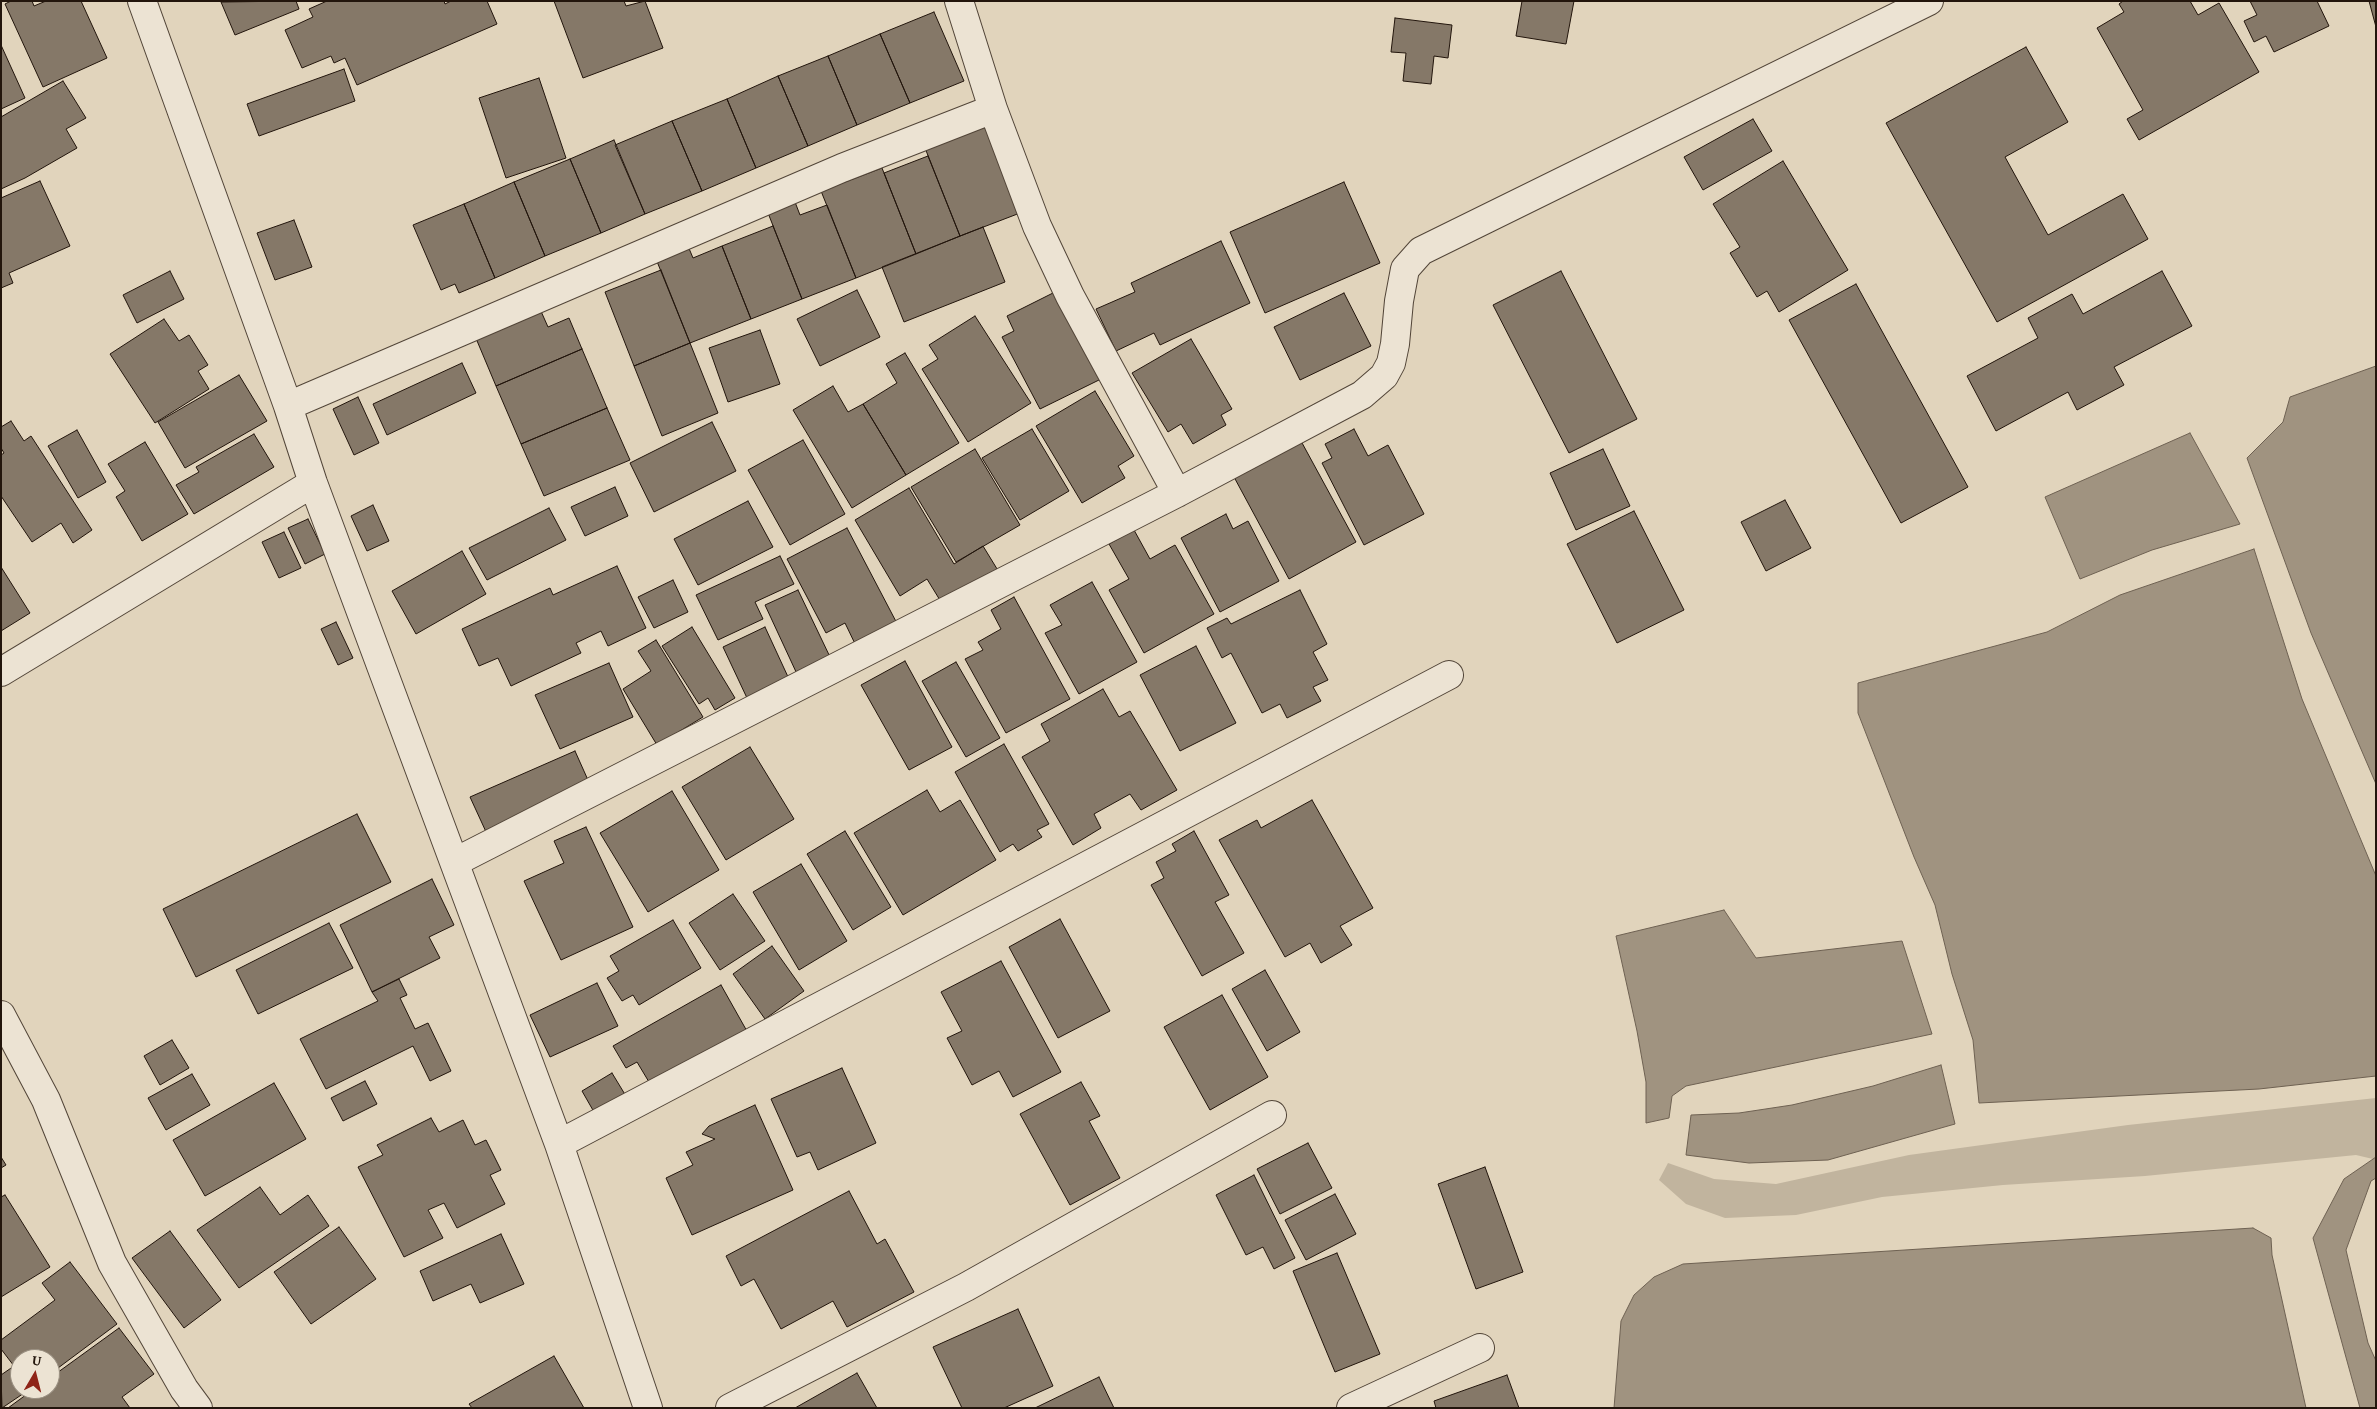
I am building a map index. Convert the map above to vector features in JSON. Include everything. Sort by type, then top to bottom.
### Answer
[{"type":"street","points":[[142,1],[288,406],[313,483],[559,1144],[648,1408]]},
{"type":"street","points":[[959,1],[993,109],[1037,226],[1070,296],[1177,493]]},
{"type":"street","points":[[455,862],[1177,493],[1362,395],[1384,376],[1391,363],[1396,344],[1399,301],[1405,269],[1421,251],[1929,1]]},
{"type":"street","points":[[288,406],[842,168],[993,109]]},
{"type":"street","points":[[1,672],[313,483]]},
{"type":"street","points":[[559,1144],[1449,675]]},
{"type":"street","points":[[1,1015],[46,1100],[112,1263],[184,1389],[198,1408]]},
{"type":"street","points":[[730,1408],[966,1287],[1272,1115]]},
{"type":"street","points":[[1352,1408],[1480,1348]]},
{"type":"shaded area","points":[[2376,366],[2376,784],[2311,633],[2247,458],[2283,422],[2290,397]]},
{"type":"shaded area","points":[[2190,433],[2240,524],[2152,550],[2080,579],[2045,497]]},
{"type":"shaded area","points":[[2254,549],[2302,699],[2376,876],[2376,1076],[2259,1089],[1979,1103],[1973,1040],[1952,974],[1935,905],[1914,857],[1858,713],[1858,683],[2047,632],[2120,595]]},
{"type":"shaded area","points":[[1724,910],[1756,958],[1902,941],[1932,1034],[1686,1086],[1672,1096],[1669,1118],[1646,1123],[1646,1082],[1616,936]]},
{"type":"shaded area","points":[[1941,1065],[1955,1124],[1828,1160],[1749,1163],[1686,1155],[1691,1115],[1739,1113],[1792,1105],[1873,1086]]},
{"type":"shaded area","points":[[2376,1098],[2376,1157],[2373,1159],[2356,1155],[2145,1176],[2003,1185],[1882,1197],[1796,1215],[1725,1218],[1686,1204],[1659,1180],[1668,1163],[1714,1179],[1776,1184],[1909,1155],[2128,1125]]},
{"type":"shaded area","points":[[2376,1157],[2376,1178],[2371,1181],[2346,1250],[2368,1343],[2376,1361],[2376,1408],[2360,1408],[2313,1238],[2344,1179]]},
{"type":"shaded area","points":[[2253,1228],[2271,1238],[2272,1255],[2306,1408],[1614,1408],[1621,1321],[1634,1295],[1654,1277],[1683,1264]]},
{"type":"building","points":[[11,1],[32,1],[34,6],[46,1],[81,1],[107,58],[43,87],[5,4]]},
{"type":"building","points":[[296,1],[299,9],[235,35],[221,2]]},
{"type":"building","points":[[327,1],[444,1],[445,4],[451,1],[487,1],[497,24],[357,85],[345,58],[334,63],[331,56],[302,68],[285,30],[313,17],[309,9]]},
{"type":"building","points":[[554,1],[624,1],[626,6],[645,1],[663,48],[583,78]]},
{"type":"building","points":[[1522,1],[1574,1],[1566,44],[1516,36]]},
{"type":"building","points":[[2123,1],[2190,1],[2198,15],[2219,3],[2259,72],[2139,140],[2127,119],[2143,110],[2097,28],[2124,12],[2119,4]]},
{"type":"building","points":[[2250,1],[2317,1],[2329,26],[2274,52],[2266,36],[2254,42],[2244,21],[2257,15]]},
{"type":"building","points":[[2369,1],[2376,1],[2376,27]]},
{"type":"building","points":[[934,12],[964,81],[910,103],[880,34]]},
{"type":"building","points":[[1395,18],[1452,25],[1448,58],[1434,56],[1431,84],[1403,81],[1406,53],[1391,52]]},
{"type":"building","points":[[880,34],[910,103],[857,125],[828,56]]},
{"type":"building","points":[[1,45],[25,98],[1,109]]},
{"type":"building","points":[[2026,47],[2068,122],[2005,157],[2048,235],[2123,194],[2148,239],[1997,322],[1886,123]]},
{"type":"building","points":[[828,56],[857,125],[808,146],[778,76]]},
{"type":"building","points":[[344,69],[355,101],[259,136],[247,104]]},
{"type":"building","points":[[778,76],[808,146],[756,168],[727,99]]},
{"type":"building","points":[[539,78],[566,158],[506,178],[479,98]]},
{"type":"building","points":[[63,81],[86,118],[66,129],[77,148],[25,178],[1,189],[1,117]]},
{"type":"building","points":[[727,99],[756,168],[702,191],[672,121]]},
{"type":"building","points":[[1753,119],[1772,151],[1703,190],[1684,157]]},
{"type":"building","points":[[672,121],[702,191],[645,214],[615,145]]},
{"type":"building","points":[[984,124],[1020,213],[960,236],[925,148]]},
{"type":"building","points":[[614,140],[645,214],[601,233],[570,159]]},
{"type":"building","points":[[928,156],[960,236],[916,254],[884,173]]},
{"type":"building","points":[[570,159],[601,233],[545,256],[514,182]]},
{"type":"building","points":[[1783,161],[1848,270],[1779,312],[1767,291],[1757,297],[1730,253],[1740,247],[1713,204]]},
{"type":"building","points":[[882,168],[916,254],[856,278],[821,191]]},
{"type":"building","points":[[40,181],[70,246],[9,273],[13,283],[1,288],[1,198]]},
{"type":"building","points":[[514,182],[545,256],[495,278],[464,204]]},
{"type":"building","points":[[1344,182],[1380,263],[1265,313],[1230,232]]},
{"type":"building","points":[[795,202],[800,215],[827,205],[856,278],[802,299],[768,213]]},
{"type":"building","points":[[464,204],[495,278],[459,293],[455,284],[441,290],[413,225]]},
{"type":"building","points":[[294,220],[312,267],[275,280],[257,233]]},
{"type":"building","points":[[773,226],[802,299],[751,319],[722,246]]},
{"type":"building","points":[[983,227],[1005,282],[904,322],[882,267]]},
{"type":"building","points":[[1221,241],[1250,303],[1160,345],[1154,333],[1116,351],[1096,309],[1135,292],[1131,283]]},
{"type":"building","points":[[688,246],[693,258],[722,246],[751,319],[690,343],[656,259]]},
{"type":"building","points":[[661,270],[690,343],[634,366],[605,292]]},
{"type":"building","points":[[170,271],[184,299],[137,323],[123,295]]},
{"type":"building","points":[[1561,271],[1637,419],[1569,453],[1493,305]]},
{"type":"building","points":[[2162,271],[2192,326],[2114,367],[2124,385],[2077,410],[2068,392],[1996,431],[1967,376],[2038,338],[2028,318],[2072,294],[2083,314]]},
{"type":"building","points":[[1856,284],[1968,487],[1901,523],[1789,320]]},
{"type":"building","points":[[857,290],[880,337],[820,366],[797,319]]},
{"type":"building","points":[[1055,292],[1101,379],[1040,409],[1002,337],[1014,331],[1007,316]]},
{"type":"building","points":[[1344,293],[1371,346],[1300,380],[1274,327]]},
{"type":"building","points":[[540,309],[548,327],[569,318],[582,349],[496,386],[475,336]]},
{"type":"building","points":[[975,316],[1031,403],[968,442],[922,369],[938,359],[929,345]]},
{"type":"building","points":[[164,319],[179,341],[189,335],[208,365],[198,371],[209,389],[155,423],[110,354]]},
{"type":"building","points":[[760,330],[780,384],[728,402],[709,348]]},
{"type":"building","points":[[1191,339],[1232,409],[1221,415],[1226,425],[1193,444],[1181,424],[1168,432],[1132,373]]},
{"type":"building","points":[[690,343],[718,413],[662,436],[634,366]]},
{"type":"building","points":[[582,349],[607,408],[521,444],[496,386]]},
{"type":"building","points":[[905,353],[959,443],[906,475],[863,404],[897,383],[886,364]]},
{"type":"building","points":[[462,363],[476,393],[387,435],[373,404]]},
{"type":"building","points":[[239,375],[267,421],[185,468],[158,422]]},
{"type":"building","points":[[833,386],[848,412],[863,404],[906,475],[852,508],[793,410]]},
{"type":"building","points":[[1095,391],[1134,456],[1118,466],[1125,478],[1082,503],[1036,426]]},
{"type":"building","points":[[358,397],[379,443],[354,455],[333,409]]},
{"type":"building","points":[[607,408],[630,460],[544,496],[521,444]]},
{"type":"building","points":[[11,421],[24,441],[31,436],[92,530],[73,543],[61,523],[32,542],[1,496],[1,455],[4,453],[1,448],[1,427]]},
{"type":"building","points":[[712,422],[736,471],[654,512],[630,463]]},
{"type":"building","points":[[1032,429],[1069,491],[1020,520],[982,458]]},
{"type":"building","points":[[1354,429],[1368,456],[1388,445],[1424,514],[1364,545],[1322,463],[1332,458],[1325,444]]},
{"type":"building","points":[[77,430],[106,482],[78,498],[48,446]]},
{"type":"building","points":[[254,434],[274,467],[194,514],[176,485],[199,472],[196,467]]},
{"type":"building","points":[[803,440],[845,514],[790,545],[748,470]]},
{"type":"building","points":[[1301,441],[1356,542],[1289,579],[1234,477]]},
{"type":"building","points":[[145,442],[188,514],[142,541],[116,497],[125,491],[108,464]]},
{"type":"building","points":[[975,449],[1020,525],[956,562],[911,487]]},
{"type":"building","points":[[1603,449],[1630,506],[1576,530],[1550,473]]},
{"type":"building","points":[[615,487],[628,516],[585,536],[571,507]]},
{"type":"building","points":[[909,488],[954,564],[983,546],[1002,577],[946,610],[927,579],[900,596],[855,520]]},
{"type":"building","points":[[1785,500],[1811,548],[1766,571],[1741,522]]},
{"type":"building","points":[[748,501],[773,547],[698,585],[674,539]]},
{"type":"building","points":[[373,505],[389,541],[367,551],[351,516]]},
{"type":"building","points":[[549,508],[566,540],[487,580],[469,548]]},
{"type":"building","points":[[1634,511],[1684,610],[1617,643],[1567,544]]},
{"type":"building","points":[[1226,514],[1233,529],[1248,521],[1279,581],[1220,612],[1181,538]]},
{"type":"building","points":[[308,519],[325,554],[305,564],[288,528]]},
{"type":"building","points":[[847,528],[901,631],[859,652],[845,623],[826,633],[787,559]]},
{"type":"building","points":[[1134,530],[1150,559],[1175,545],[1214,614],[1144,653],[1109,590],[1129,579],[1109,544]]},
{"type":"building","points":[[284,532],[301,568],[279,578],[262,542]]},
{"type":"building","points":[[462,551],[486,594],[416,634],[392,591]]},
{"type":"building","points":[[780,556],[794,584],[755,602],[763,619],[718,640],[696,595]]},
{"type":"building","points":[[617,566],[646,628],[608,646],[601,631],[576,643],[581,653],[511,686],[498,658],[479,666],[462,629],[550,588],[553,595]]},
{"type":"building","points":[[1,567],[30,613],[1,631]]},
{"type":"building","points":[[673,580],[688,612],[654,628],[638,597]]},
{"type":"building","points":[[1092,582],[1137,662],[1079,694],[1045,633],[1062,625],[1050,605]]},
{"type":"building","points":[[798,590],[831,659],[797,674],[765,605]]},
{"type":"building","points":[[1300,590],[1327,644],[1313,652],[1328,680],[1313,687],[1321,701],[1287,718],[1280,704],[1262,713],[1231,653],[1222,658],[1207,628],[1227,618],[1231,624]]},
{"type":"building","points":[[1014,597],[1070,699],[1006,733],[965,659],[983,650],[978,642],[1001,629],[991,610]]},
{"type":"building","points":[[336,622],[353,658],[338,665],[321,629]]},
{"type":"building","points":[[692,627],[735,698],[715,710],[708,698],[699,704],[662,646]]},
{"type":"building","points":[[765,627],[789,679],[747,698],[723,647]]},
{"type":"building","points":[[656,640],[703,717],[657,745],[623,689],[651,671],[638,651]]},
{"type":"building","points":[[1196,646],[1236,723],[1180,751],[1140,675]]},
{"type":"building","points":[[905,661],[952,747],[909,770],[861,685]]},
{"type":"building","points":[[956,662],[1000,738],[966,757],[922,681]]},
{"type":"building","points":[[609,663],[633,717],[560,749],[535,695]]},
{"type":"building","points":[[1103,689],[1119,717],[1130,711],[1177,790],[1141,810],[1130,794],[1094,814],[1101,828],[1073,845],[1022,757],[1050,741],[1041,724]]},
{"type":"building","points":[[1004,744],[1049,824],[1037,830],[1042,837],[1018,851],[1013,844],[1000,852],[955,772]]},
{"type":"building","points":[[750,747],[794,819],[726,860],[682,787]]},
{"type":"building","points":[[575,751],[592,789],[487,834],[470,797]]},
{"type":"building","points":[[927,790],[940,812],[960,800],[996,860],[903,915],[854,833]]},
{"type":"building","points":[[672,791],[719,870],[648,912],[600,833]]},
{"type":"building","points":[[1312,800],[1373,908],[1340,926],[1352,945],[1321,963],[1310,943],[1285,957],[1219,840],[1257,820],[1261,828]]},
{"type":"building","points":[[357,814],[391,882],[196,977],[163,909]]},
{"type":"building","points":[[586,827],[633,927],[561,960],[524,881],[564,863],[554,841]]},
{"type":"building","points":[[845,831],[891,907],[853,930],[807,854]]},
{"type":"building","points":[[1194,831],[1229,895],[1215,902],[1244,953],[1202,976],[1151,885],[1164,878],[1156,862],[1176,851],[1172,844]]},
{"type":"building","points":[[801,864],[847,941],[799,970],[753,892]]},
{"type":"building","points":[[432,879],[454,925],[429,937],[440,958],[372,992],[340,925]]},
{"type":"building","points":[[733,894],[765,941],[720,970],[689,923]]},
{"type":"building","points":[[1060,919],[1110,1011],[1058,1038],[1009,947]]},
{"type":"building","points":[[673,920],[701,968],[639,1005],[633,995],[622,1001],[607,978],[619,971],[610,956]]},
{"type":"building","points":[[329,923],[353,968],[258,1014],[236,970]]},
{"type":"building","points":[[772,946],[804,991],[765,1019],[733,974]]},
{"type":"building","points":[[1001,961],[1061,1072],[1013,1097],[999,1071],[972,1085],[947,1038],[962,1031],[941,992]]},
{"type":"building","points":[[1265,970],[1300,1032],[1267,1051],[1232,989]]},
{"type":"building","points":[[399,979],[407,995],[400,998],[415,1029],[428,1023],[451,1071],[430,1081],[413,1046],[326,1089],[300,1039],[378,1001],[372,992]]},
{"type":"building","points":[[597,983],[618,1026],[550,1057],[530,1015]]},
{"type":"building","points":[[721,985],[748,1033],[652,1087],[637,1062],[626,1068],[613,1046]]},
{"type":"building","points":[[1222,995],[1268,1077],[1210,1110],[1164,1027]]},
{"type":"building","points":[[172,1040],[189,1068],[160,1085],[144,1056]]},
{"type":"building","points":[[842,1068],[876,1143],[818,1170],[810,1152],[797,1157],[771,1099]]},
{"type":"building","points":[[612,1073],[629,1101],[598,1119],[582,1091]]},
{"type":"building","points":[[192,1074],[210,1105],[166,1130],[148,1098]]},
{"type":"building","points":[[365,1081],[377,1104],[343,1121],[331,1098]]},
{"type":"building","points":[[1081,1082],[1100,1116],[1089,1121],[1120,1178],[1070,1205],[1020,1114]]},
{"type":"building","points":[[274,1083],[306,1139],[205,1196],[173,1140]]},
{"type":"building","points":[[755,1105],[793,1190],[692,1235],[666,1178],[693,1165],[686,1152],[715,1139],[702,1134],[709,1126]]},
{"type":"building","points":[[431,1118],[439,1132],[463,1120],[475,1145],[486,1140],[501,1170],[490,1175],[505,1204],[457,1228],[444,1203],[428,1210],[443,1238],[404,1257],[358,1167],[383,1155],[377,1145]]},
{"type":"building","points":[[1308,1143],[1332,1188],[1280,1214],[1257,1169]]},
{"type":"building","points":[[1,1157],[6,1165],[1,1168]]},
{"type":"building","points":[[1485,1167],[1523,1272],[1476,1289],[1438,1184]]},
{"type":"building","points":[[1254,1175],[1295,1258],[1274,1269],[1263,1247],[1246,1255],[1216,1195]]},
{"type":"building","points":[[260,1187],[280,1215],[308,1195],[329,1226],[239,1288],[197,1230]]},
{"type":"building","points":[[849,1191],[877,1244],[885,1239],[914,1292],[847,1327],[833,1301],[781,1329],[754,1279],[741,1286],[726,1256]]},
{"type":"building","points":[[1335,1194],[1356,1234],[1306,1260],[1285,1220]]},
{"type":"building","points":[[5,1195],[50,1267],[1,1297],[1,1197]]},
{"type":"building","points":[[339,1227],[376,1279],[311,1324],[274,1272]]},
{"type":"building","points":[[170,1231],[221,1300],[184,1328],[132,1258]]},
{"type":"building","points":[[501,1234],[524,1284],[480,1303],[471,1284],[433,1301],[420,1271]]},
{"type":"building","points":[[1337,1253],[1380,1354],[1335,1372],[1293,1271]]},
{"type":"building","points":[[70,1262],[117,1324],[60,1367],[60,1349],[10,1349],[10,1361],[1,1349],[1,1340],[55,1300],[42,1283]]},
{"type":"building","points":[[1018,1309],[1053,1386],[1004,1408],[962,1408],[933,1347]]},
{"type":"building","points":[[119,1328],[154,1374],[122,1397],[130,1408],[8,1408],[20,1399],[60,1399],[60,1371]]},
{"type":"building","points":[[554,1356],[584,1408],[472,1408],[469,1404]]},
{"type":"building","points":[[10,1369],[10,1399],[15,1399],[2,1408],[1,1375]]},
{"type":"building","points":[[857,1373],[877,1408],[795,1408]]},
{"type":"building","points":[[1507,1375],[1519,1408],[1436,1408],[1434,1401]]},
{"type":"building","points":[[1099,1377],[1114,1408],[1035,1408]]}]
